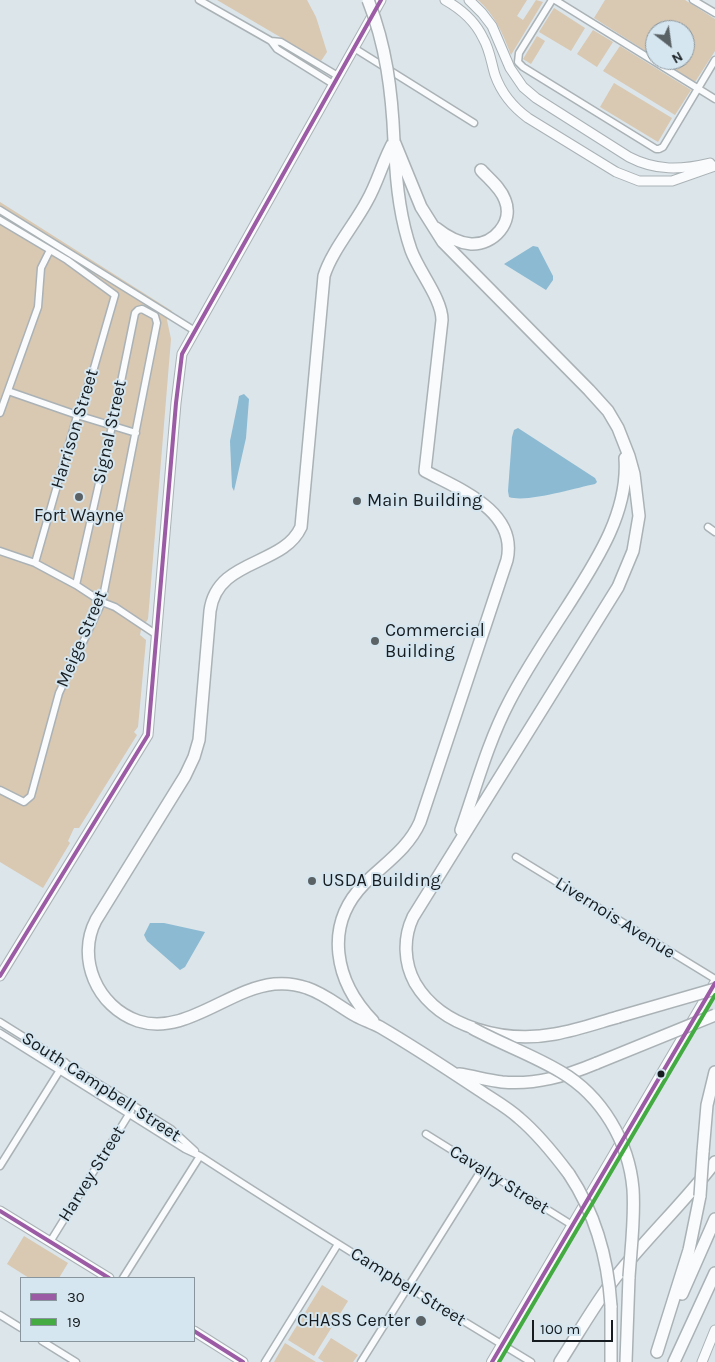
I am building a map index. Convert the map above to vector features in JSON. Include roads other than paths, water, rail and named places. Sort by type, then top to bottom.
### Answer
[{"type":"highway","points":[[368,0],[386,61],[397,184],[406,235],[416,263],[439,304],[442,315],[425,471],[486,505],[498,520],[508,545],[508,556],[420,822],[405,847],[363,885],[354,896],[343,918],[339,940],[340,961],[346,984],[356,1002],[378,1026]]},
{"type":"highway","points":[[394,141],[417,200],[448,249],[597,398],[614,420],[632,465],[639,508],[636,541],[628,566],[611,599],[422,900],[410,922],[407,932],[406,949],[410,971],[418,989],[434,1006],[454,1019],[546,1063],[568,1076],[592,1097],[608,1117],[622,1144],[632,1182],[633,1205],[626,1359]]},
{"type":"highway","points":[[394,141],[370,196],[324,276],[301,527],[286,546],[234,574],[214,594],[210,611],[199,740],[194,757],[185,776],[100,913],[89,941],[89,965],[99,990],[105,999],[117,1009],[127,1016],[143,1022],[160,1024],[176,1022],[257,988],[284,983],[310,989],[358,1017],[378,1026],[455,1073],[519,1118],[546,1144],[569,1174],[586,1206],[597,1234],[606,1270],[611,1306],[611,1362]]},
{"type":"highway","points":[[426,217],[447,236],[466,243],[480,243],[497,234],[506,220],[506,203],[497,187],[481,170]]},
{"type":"highway","points":[[451,855],[504,713],[541,648],[590,571],[616,515],[625,480],[624,455],[620,434]]},
{"type":"highway","points":[[472,1028],[522,1036],[564,1032],[715,989]]},
{"type":"highway","points":[[455,1073],[501,1082],[534,1082],[563,1076],[715,1015]]},
{"type":"highway","points":[[654,1357],[689,1250],[700,1196],[707,1105],[715,1072]]},
{"type":"highway","points":[[560,1362],[615,1278],[692,1192],[715,1162]]},
{"type":"highway","points":[[654,1357],[715,1219]]},
{"type":"highway","points":[[676,1362],[715,1273]]},
{"type":"main road","points":[[0,976],[147,737],[153,632],[180,362],[185,348],[381,0]]},
{"type":"main road","points":[[445,0],[464,12],[480,32],[490,53],[499,85],[517,109],[528,118],[596,160],[626,177],[648,182],[679,179],[715,166]]},
{"type":"main road","points":[[469,0],[482,12],[492,26],[507,63],[516,79],[536,98],[629,157],[656,168],[676,169],[715,162]]},
{"type":"main road","points":[[492,1362],[715,981]]},
{"type":"main road","points":[[0,1211],[107,1277]]},
{"type":"main road","points":[[702,1362],[715,1330]]},
{"type":"main road","points":[[195,1332],[243,1362]]},
{"type":"street","points":[[199,0],[271,41],[276,49],[336,80]]},
{"type":"street","points":[[715,60],[697,88],[663,147],[659,149],[654,148],[523,67],[518,62],[519,53],[553,0],[697,88],[715,99]]},
{"type":"street","points":[[693,0],[715,13]]},
{"type":"street","points":[[354,48],[474,123]]},
{"type":"street","points":[[0,210],[195,330]]},
{"type":"street","points":[[0,220],[50,250],[41,268],[38,307],[0,413]]},
{"type":"street","name":"Harrison Street","points":[[35,563],[77,415],[92,374],[115,295],[68,260],[50,250]]},
{"type":"street","name":"Meige Street","points":[[0,790],[22,801],[27,801],[31,796],[59,693],[102,602],[157,320],[155,316],[142,309],[138,310]]},
{"type":"street","name":"Signal Street","points":[[76,585],[135,313],[138,310]]},
{"type":"street","points":[[8,391],[136,433]]},
{"type":"street","points":[[708,527],[715,532]]},
{"type":"street","points":[[0,551],[35,563],[76,585],[102,602],[115,607],[153,632]]},
{"type":"street","name":"Livernois Avenue","points":[[516,857],[715,981]]},
{"type":"street","name":"South Campbell Street","points":[[0,1022],[171,1129],[200,1156]]},
{"type":"street","name":"South Campbell Street","points":[[0,1033],[185,1149],[200,1156],[285,1211]]},
{"type":"street","points":[[0,1166],[65,1062]]},
{"type":"street","name":"Harvey Street","points":[[50,1242],[134,1106]]},
{"type":"street","name":"Cavalry Street","points":[[426,1134],[572,1225]]},
{"type":"street","points":[[125,1277],[200,1156]]},
{"type":"street","points":[[361,1362],[482,1169]]},
{"type":"street","name":"Campbell Street","points":[[285,1211],[531,1362]]},
{"type":"street","points":[[264,1362],[338,1244]]},
{"type":"street","points":[[0,1315],[20,1327]]},
{"type":"street","points":[[44,1342],[76,1362]]},
{"type":"water","points":[[533,246],[538,247],[553,276],[553,280],[546,290],[504,264]]},
{"type":"water","points":[[244,394],[249,399],[246,438],[234,491],[232,487],[230,441],[239,396]]},
{"type":"water","points":[[518,428],[595,478],[597,482],[539,497],[509,497],[512,437],[514,430]]},
{"type":"water","points":[[150,923],[164,923],[205,932],[185,967],[180,970],[147,941],[144,935]]},
{"type":"place","name":"Fort Wayne","points":[[79,497]]},
{"type":"place","name":"Main Building","points":[[357,501]]},
{"type":"place","name":"Commercial Building","points":[[375,641]]},
{"type":"place","name":"USDA Building","points":[[312,881]]},
{"type":"place","name":"CHASS Center","points":[[421,1321]]}]
